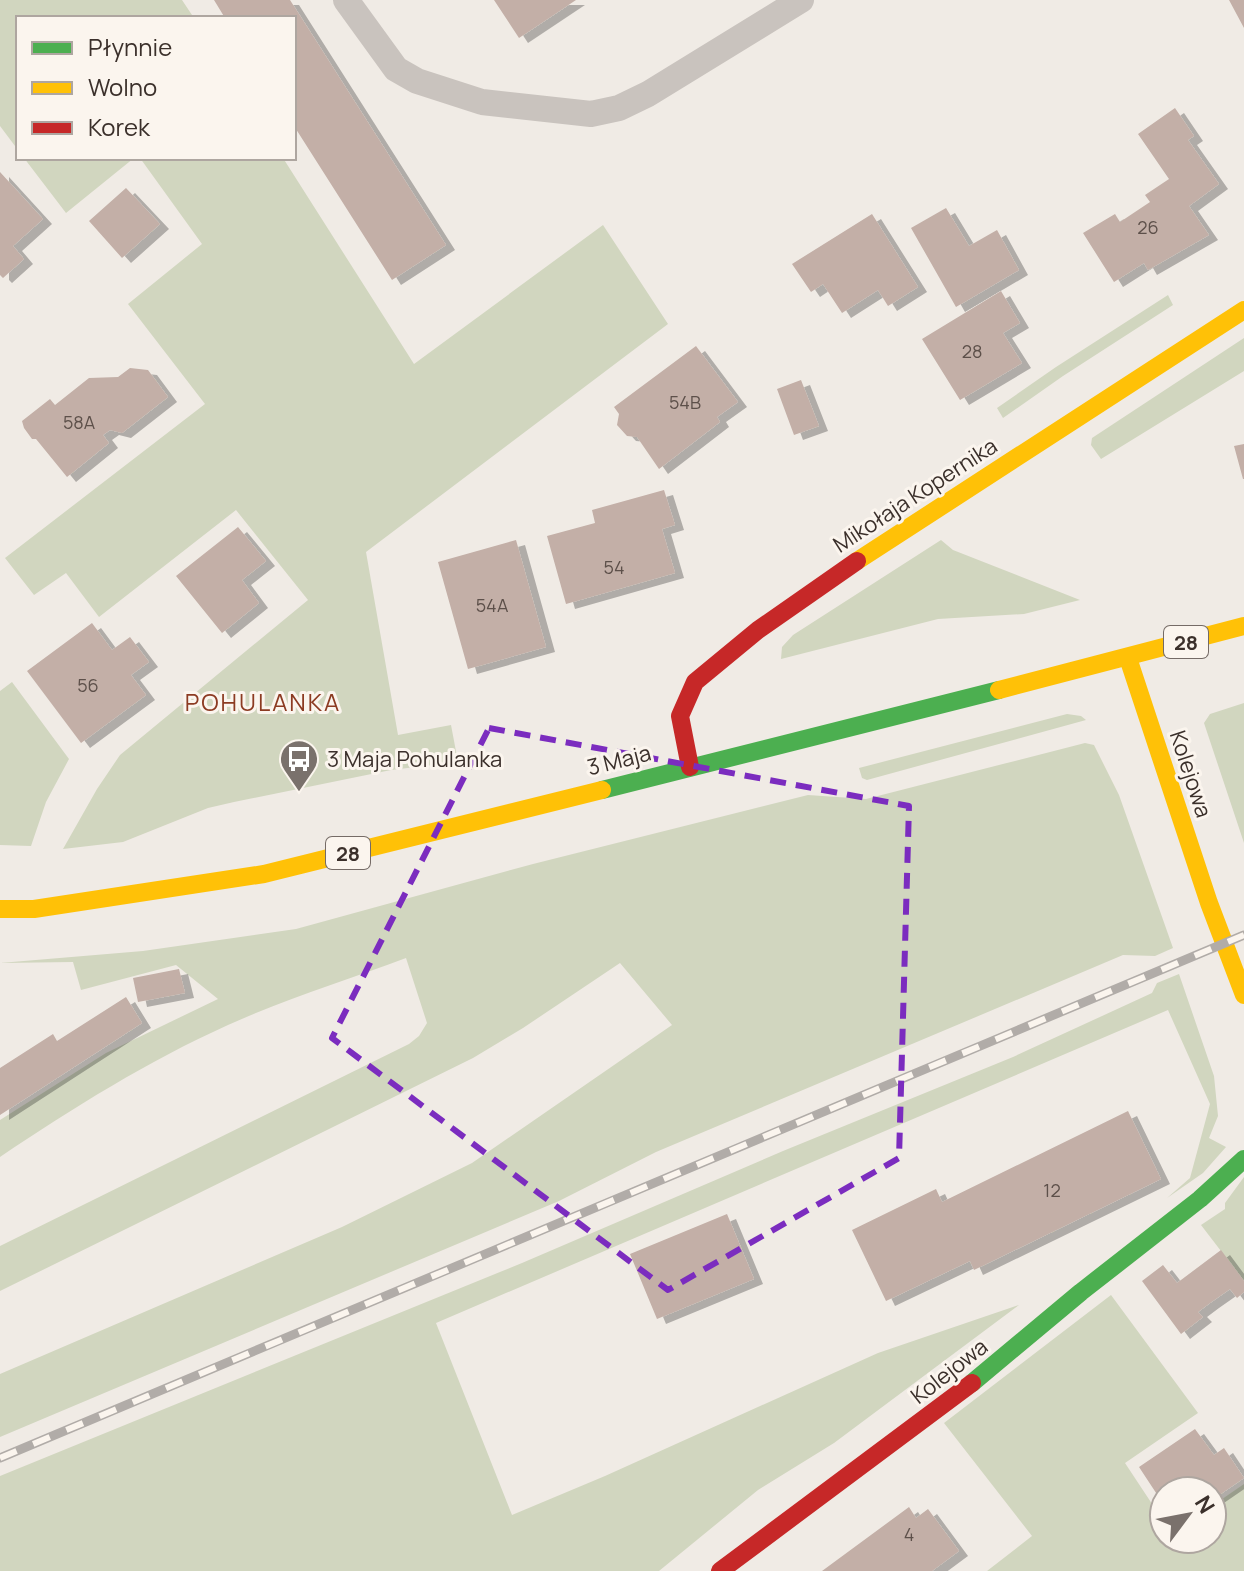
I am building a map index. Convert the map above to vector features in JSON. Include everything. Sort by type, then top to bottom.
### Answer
[{"type":"street","name":"Mikołaja Kopernika","points":[[690,767],[680,716],[695,682],[737,647],[810,592],[1244,310]]},
{"type":"street","name":"3 Maja","points":[[0,909],[34,909],[264,874],[1128,658],[1244,626]]},
{"type":"street","name":"Kolejowa","points":[[1128,658],[1209,903],[1244,995]]},
{"type":"street","name":"Kolejowa","points":[[720,1571],[964,1390],[1081,1292],[1200,1199],[1244,1159]]},
{"type":"lane","points":[[346,0],[387,57],[405,76],[482,102],[591,114],[619,108],[648,94],[801,0]]},
{"type":"highlighted area","points":[[489,728],[909,806],[899,1158],[668,1290],[332,1038]]},
{"type":"green space","points":[[0,0],[182,0],[193,16],[16,16],[16,147],[0,126]]},
{"type":"green space","points":[[26,160],[132,160],[66,213]]},
{"type":"green space","points":[[141,160],[284,160],[414,364],[603,225],[668,324],[366,552],[398,735],[451,725],[458,762],[391,770],[234,802],[208,808],[123,842],[63,849],[120,755],[308,600],[236,510],[99,617],[66,573],[34,595],[5,558],[205,404],[128,304],[202,244]]},
{"type":"green space","points":[[1168,295],[1173,305],[1003,418],[997,408]]},
{"type":"green space","points":[[1244,338],[1244,371],[1101,459],[1091,445],[1092,438]]},
{"type":"green space","points":[[941,540],[953,550],[1080,600],[1024,614],[938,619],[781,659],[782,647],[793,635]]},
{"type":"green space","points":[[12,682],[69,759],[46,802],[31,846],[0,845],[0,691]]},
{"type":"green space","points":[[1244,703],[1244,843],[1204,723],[1210,714]]},
{"type":"green space","points":[[1067,714],[1086,720],[867,780],[862,778],[859,768]]},
{"type":"green space","points":[[1085,743],[1094,745],[1119,795],[1173,948],[1155,956],[1123,955],[656,1152],[559,1201],[0,1437],[0,1374],[342,1227],[472,1163],[672,1025],[620,963],[473,1058],[0,1291],[0,1246],[409,1044],[427,1023],[406,958],[272,1007],[198,1039],[111,1086],[0,1157],[0,1120],[106,1053],[218,999],[176,965],[81,990],[73,962],[0,963],[143,951],[296,929],[533,864],[808,795],[866,799]]},
{"type":"green space","points":[[1179,974],[1214,1076],[1218,1116],[1209,1138],[1226,1147],[1203,1173],[1167,1198],[1190,1178],[1210,1104],[1168,1010],[436,1323],[512,1515],[878,1353],[1019,1305],[834,1443],[758,1490],[659,1571],[0,1571],[0,1476],[522,1263],[1013,1057],[1152,993],[1157,983]]},
{"type":"green space","points":[[1244,1177],[1244,1281],[1201,1225],[1225,1209],[1225,1203]]},
{"type":"green space","points":[[1111,1295],[1198,1413],[1125,1463],[1148,1498],[1148,1555],[1228,1555],[1228,1495],[1244,1484],[1244,1571],[987,1571],[1032,1536],[944,1423]]},
{"type":"building","points":[[214,0],[290,0],[446,245],[392,280],[296,129],[296,16],[224,16]]},
{"type":"building","points":[[494,0],[576,0],[519,38]]},
{"type":"building","points":[[1229,0],[1244,0],[1244,28]]},
{"type":"building","points":[[1175,108],[1194,136],[1188,140],[1219,184],[1189,206],[1209,235],[1148,270],[1144,263],[1114,282],[1083,233],[1115,214],[1120,222],[1150,202],[1145,195],[1169,179],[1138,134]]},
{"type":"building","points":[[0,172],[43,219],[13,246],[24,259],[3,278],[0,275]]},
{"type":"building","points":[[126,188],[160,224],[122,258],[89,221]]},
{"type":"building","points":[[946,208],[969,246],[997,230],[1019,270],[956,307],[911,228]]},
{"type":"building","points":[[872,214],[918,287],[888,306],[878,290],[842,313],[823,284],[811,292],[792,264]]},
{"type":"building","points":[[1001,291],[1020,323],[1003,333],[1022,363],[960,400],[922,339]]},
{"type":"building","points":[[696,346],[738,402],[717,417],[720,422],[659,469],[637,437],[627,436],[617,425],[619,414],[614,407]]},
{"type":"building","points":[[130,368],[148,370],[168,397],[122,433],[110,430],[103,435],[109,443],[67,477],[36,439],[32,439],[22,421],[50,399],[55,405],[89,378],[118,377]]},
{"type":"building","points":[[801,380],[819,426],[794,435],[777,389]]},
{"type":"building","points":[[1244,444],[1244,479],[1243,479],[1234,446]]},
{"type":"building","points":[[664,490],[675,525],[662,529],[675,573],[566,604],[547,536],[595,523],[592,510]]},
{"type":"building","points":[[238,527],[266,561],[242,580],[259,603],[222,633],[176,576]]},
{"type":"building","points":[[516,540],[546,647],[468,669],[438,562]]},
{"type":"building","points":[[92,623],[112,650],[130,637],[149,662],[131,675],[146,695],[81,743],[27,671]]},
{"type":"building","points":[[179,969],[185,993],[138,1002],[133,978]]},
{"type":"building","points":[[126,997],[142,1023],[0,1115],[0,1068],[53,1034],[57,1041]]},
{"type":"building","points":[[1128,1111],[1161,1179],[974,1270],[970,1261],[886,1301],[852,1230],[936,1189],[942,1202]]},
{"type":"building","points":[[727,1214],[754,1279],[657,1319],[630,1254]]},
{"type":"building","points":[[1221,1250],[1244,1281],[1244,1292],[1237,1298],[1230,1289],[1198,1312],[1203,1317],[1181,1334],[1142,1281],[1163,1265],[1177,1283]]},
{"type":"building","points":[[1195,1429],[1214,1455],[1224,1448],[1244,1478],[1228,1489],[1228,1475],[1148,1475],[1148,1481],[1139,1467]]},
{"type":"building","points":[[909,1507],[916,1518],[928,1509],[959,1551],[932,1571],[822,1571]]},
{"type":"railway","points":[[0,1458],[1244,935]]},
{"type":"traffic: fast","points":[[602,790],[999,690]]},
{"type":"traffic: fast","points":[[972,1383],[1200,1199],[1244,1159]]},
{"type":"traffic: slow","points":[[857,561],[1244,310]]},
{"type":"traffic: slow","points":[[999,690],[1244,626]]},
{"type":"traffic: slow","points":[[1128,658],[1209,903],[1244,995]]},
{"type":"traffic: slow","points":[[0,909],[34,909],[264,874],[602,790]]},
{"type":"traffic: jam","points":[[690,767],[680,716],[695,682],[758,630],[857,561]]},
{"type":"traffic: jam","points":[[720,1571],[972,1383]]},
{"type":"place","name":"3 Maja Pohulanka","points":[[299,793]]},
{"type":"district","name":"POHULANKA","points":[[263,701]]}]
